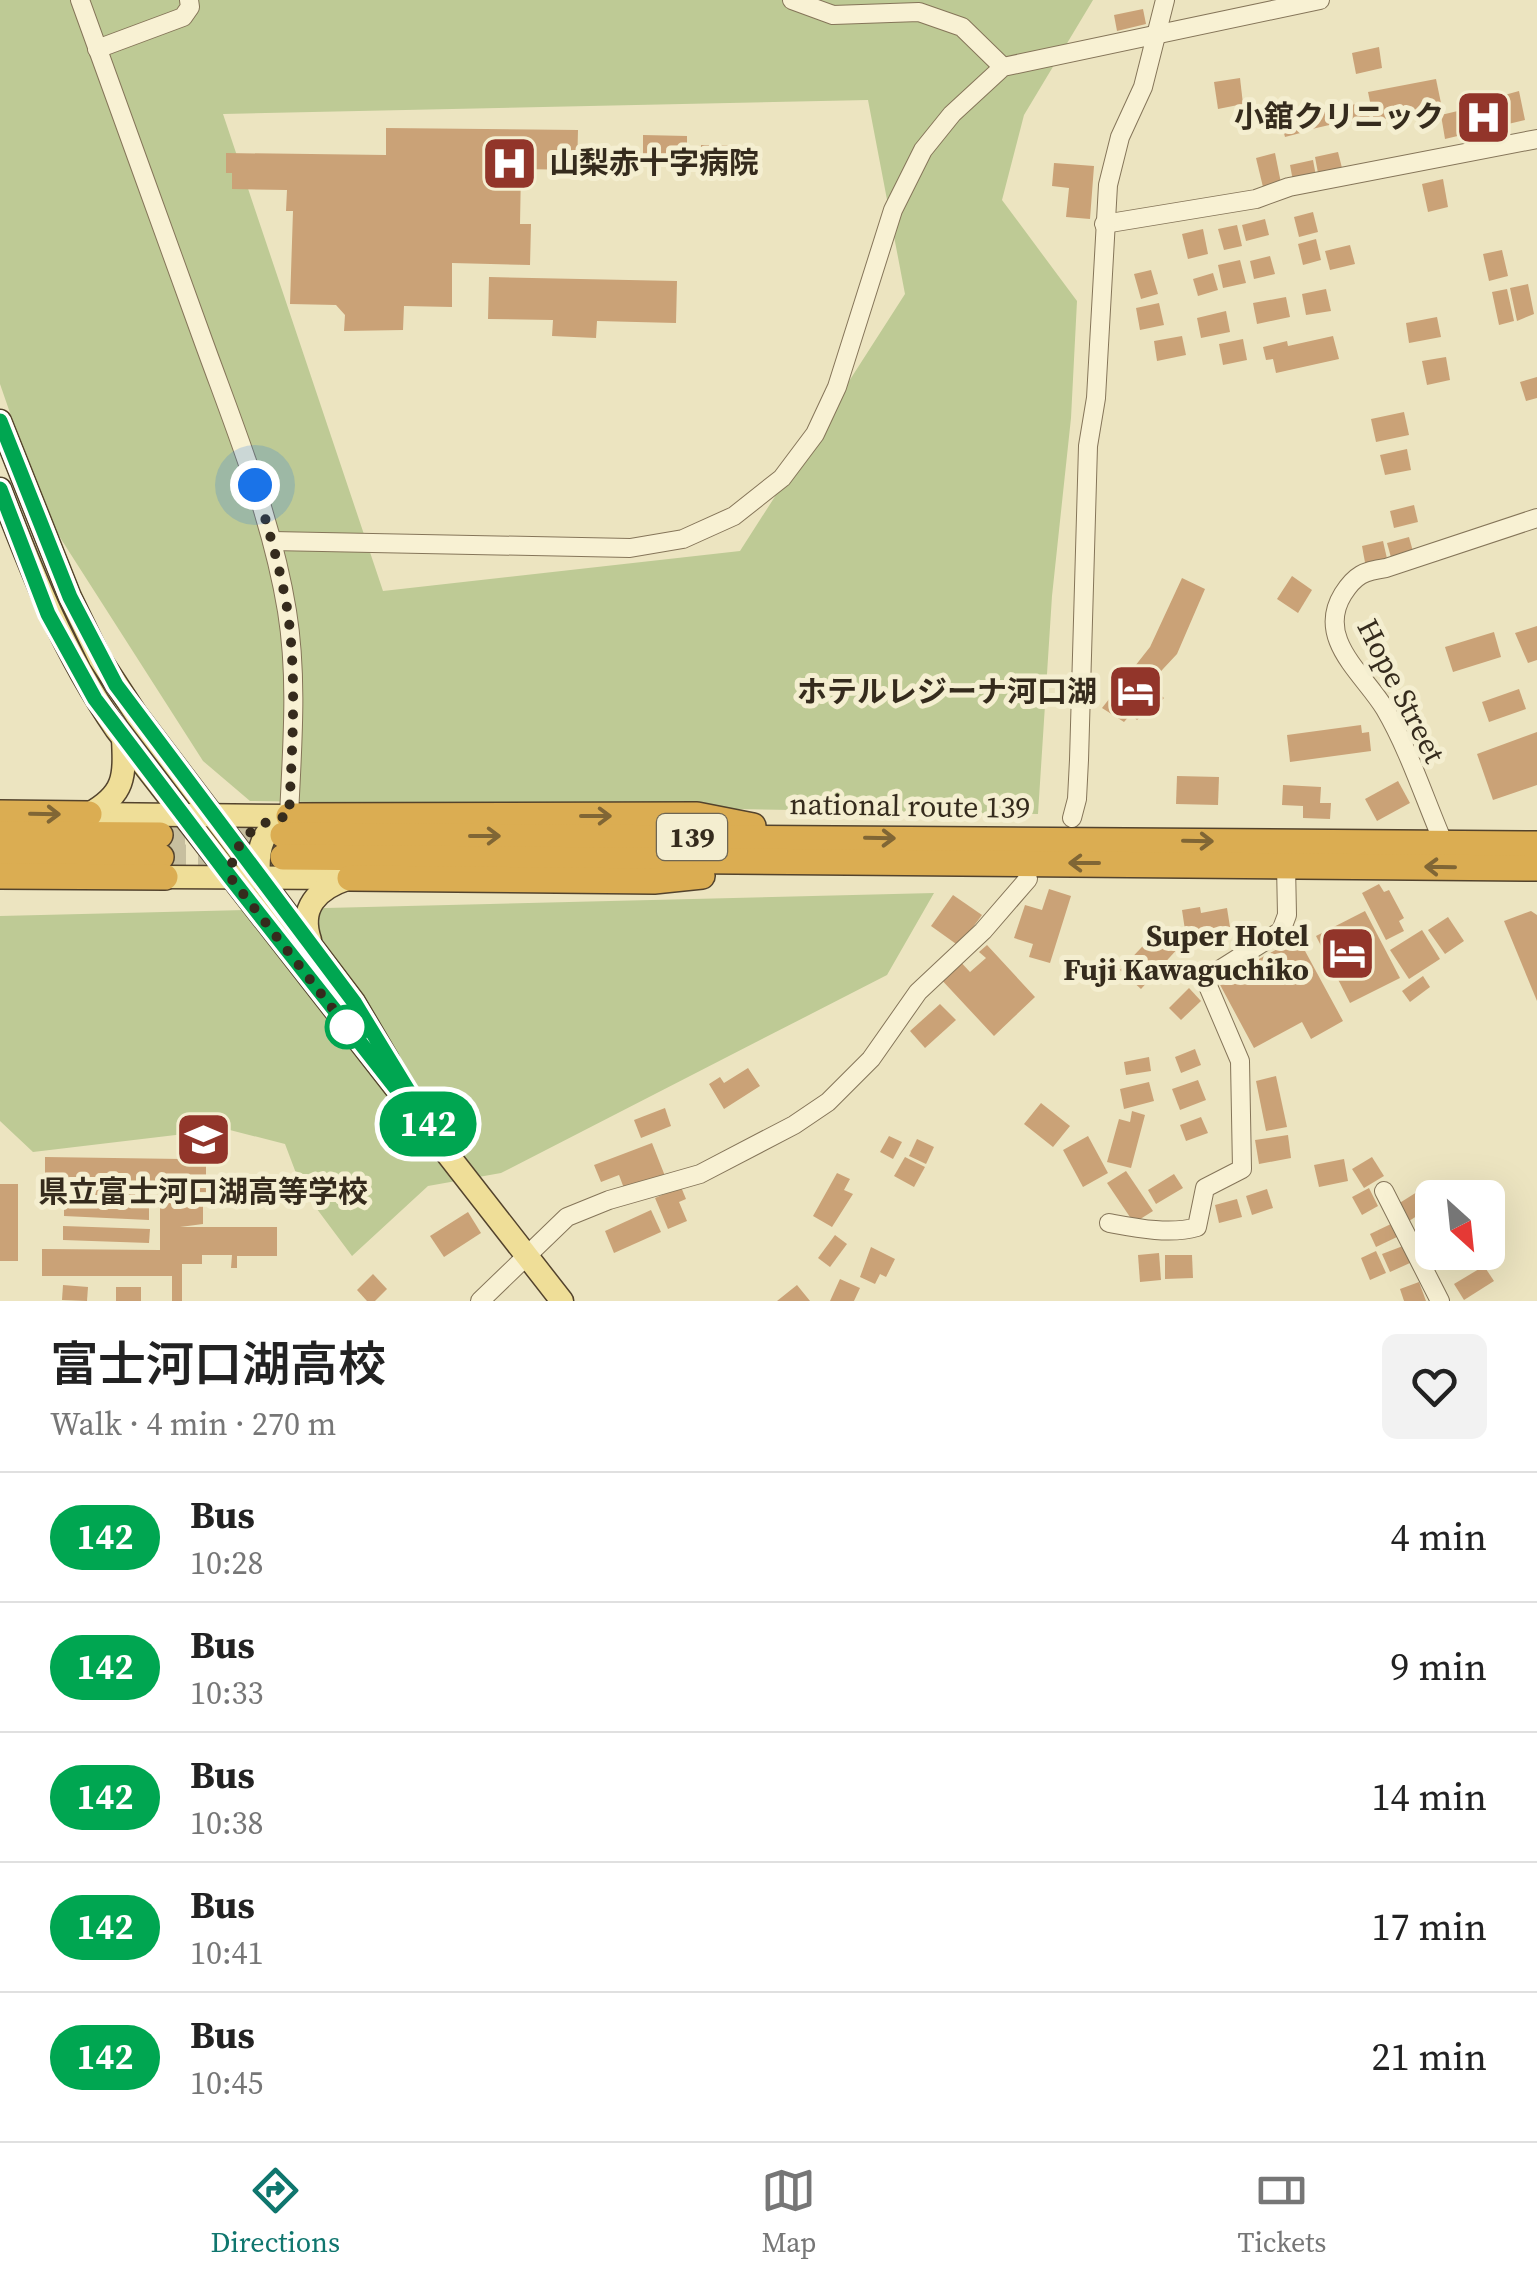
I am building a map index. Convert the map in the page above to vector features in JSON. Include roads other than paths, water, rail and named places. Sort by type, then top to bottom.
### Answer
[{"type":"highway","points":[[0,813],[90,814]]},
{"type":"highway","points":[[285,836],[696,815],[811,851]]},
{"type":"highway","points":[[0,834],[162,856]]},
{"type":"highway","name":"national route 139","points":[[285,836],[1286,866],[1537,868]]},
{"type":"highway","name":"national route 139","points":[[811,851],[1537,844]]},
{"type":"highway","points":[[350,878],[654,881],[811,851]]},
{"type":"highway","points":[[0,857],[162,856]]},
{"type":"highway","points":[[0,876],[162,856]]},
{"type":"main road","points":[[0,421],[70,597],[100,660],[136,714],[354,1002],[443,1148]]},
{"type":"main road","points":[[0,489],[62,642],[95,699],[562,1301]]},
{"type":"main road","points":[[90,814],[116,795],[124,765],[123,738]]},
{"type":"main road","points":[[90,814],[214,816],[285,836]]},
{"type":"main road","points":[[162,856],[189,862],[214,816]]},
{"type":"main road","points":[[230,877],[237,847],[251,831],[263,823],[285,836]]},
{"type":"main road","points":[[259,876],[261,842],[268,830],[285,836]]},
{"type":"main road","points":[[162,856],[230,877],[350,878]]},
{"type":"main road","points":[[313,946],[306,928],[309,905],[330,884],[350,878]]},
{"type":"street","points":[[80,0],[246,458],[272,541],[292,650],[294,700],[285,836]]},
{"type":"street","points":[[98,49],[183,17],[190,7],[189,0]]},
{"type":"street","points":[[792,0],[833,15],[919,12],[962,28],[1004,68]]},
{"type":"street","points":[[1072,818],[1080,760],[1088,446],[1098,378],[1108,185],[1120,137],[1143,87],[1165,0]]},
{"type":"street","points":[[272,541],[630,548],[683,539],[734,516],[782,478],[815,434],[836,387],[893,210],[922,150],[952,114],[1004,68],[1320,0]]},
{"type":"street","points":[[1104,224],[1256,199],[1289,188],[1537,139]]},
{"type":"street","name":"Hope Street","points":[[1444,844],[1385,708],[1346,657],[1334,632],[1334,612],[1354,579],[1364,571],[1386,568],[1537,518]]},
{"type":"street","points":[[1109,1222],[1140,1228],[1197,1227],[1205,1188],[1242,1168],[1240,1061],[1205,979],[1281,930],[1287,916],[1286,866]]},
{"type":"street","points":[[480,1301],[567,1217],[609,1200],[700,1174],[794,1125],[828,1102],[871,1058],[918,992],[1028,879]]},
{"type":"street","points":[[1384,1191],[1440,1301]]},
{"type":"tunnel","points":[[160,835],[283,835]]},
{"type":"tunnel","points":[[161,857],[233,857]]},
{"type":"place","name":"小舘クリニック","points":[[1483,117]]},
{"type":"place","name":"山梨赤十字病院","points":[[510,163]]},
{"type":"place","name":"ホテルレジーナ河口湖","points":[[1136,692]]},
{"type":"place","name":"Super Hotel Fuji Kawaguchiko","points":[[1348,953]]},
{"type":"place","name":"県立富士河口湖高等学校","points":[[203,1139]]}]
